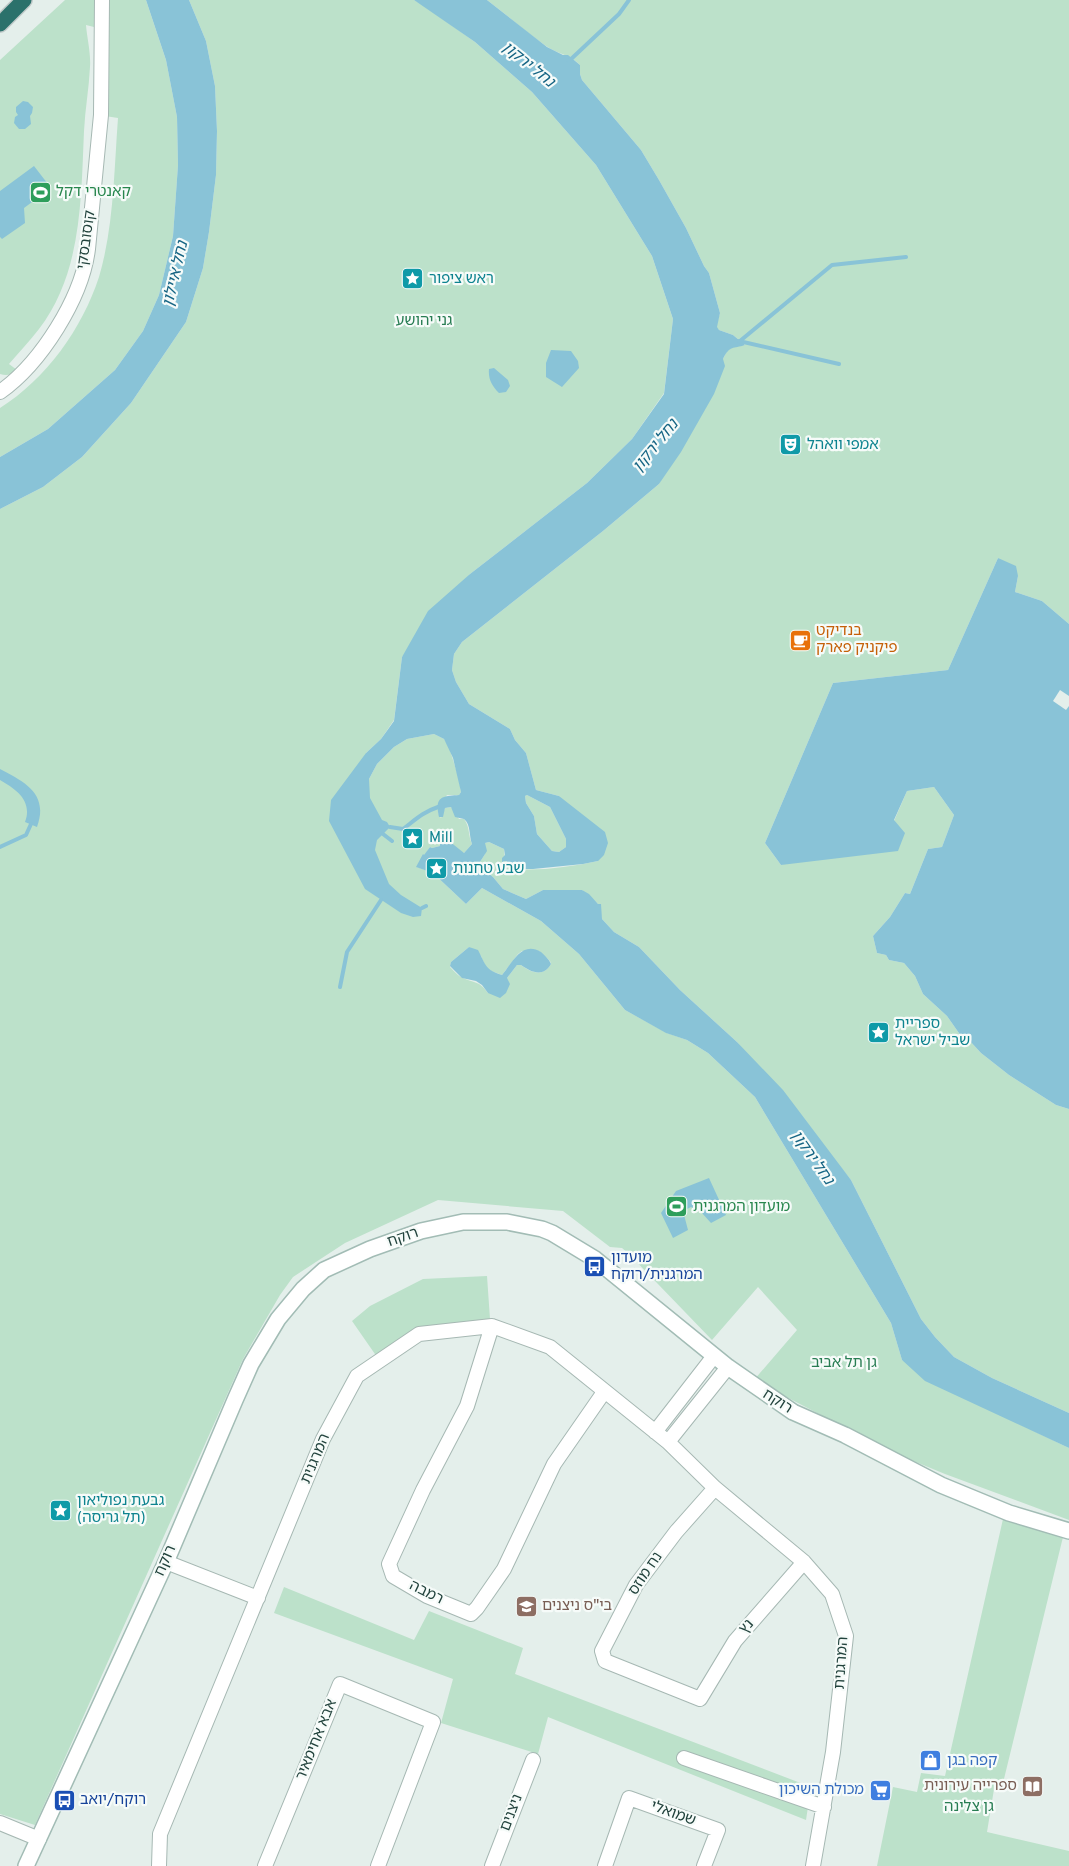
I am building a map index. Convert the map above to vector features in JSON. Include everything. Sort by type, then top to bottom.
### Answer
[{"type":"highway","points":[[0,24],[24,0]]},
{"type":"street","name":"קוסובסקי","points":[[0,392],[28,367],[48,340],[69,307],[85,270],[101,115],[102,0]]},
{"type":"street","name":"רוקח","points":[[26,1866],[166,1562],[247,1373],[278,1319],[303,1289],[324,1270],[370,1249],[421,1231],[463,1222],[507,1222],[542,1228],[595,1259],[728,1367],[793,1412],[845,1435],[941,1485],[1009,1513],[1069,1531]]},
{"type":"street","name":"רמבה","points":[[492,1326],[468,1406],[423,1490],[389,1564],[393,1576],[427,1596],[471,1614],[478,1608],[504,1569],[554,1464],[604,1392]]},
{"type":"street","name":"המרגנית","points":[[159,1866],[160,1834],[323,1439],[357,1376],[419,1334],[492,1326],[550,1348],[668,1442],[715,1488],[804,1562],[832,1594],[846,1636],[833,1752],[813,1866]]},
{"type":"street","points":[[656,1432],[714,1356]]},
{"type":"street","points":[[668,1442],[728,1367]]},
{"type":"street","name":"נח מוזס","points":[[700,1698],[605,1661],[602,1651],[636,1585],[676,1532],[715,1488]]},
{"type":"street","points":[[166,1562],[258,1598]]},
{"type":"street","name":"נץ","points":[[700,1698],[735,1641],[804,1562]]},
{"type":"street","name":"אבא אחימאיר","points":[[265,1866],[340,1684],[433,1722],[378,1866]]},
{"type":"street","points":[[684,1758],[824,1807]]},
{"type":"street","name":"ניצנים","points":[[492,1866],[533,1760]]},
{"type":"street","name":"שמואלי","points":[[605,1866],[629,1798],[718,1830],[704,1866]]},
{"type":"street","points":[[0,1823],[39,1839]]},
{"type":"green space","name":"קאנטרי דקל","points":[[65,0],[95,0],[98,28],[86,25],[90,67],[80,209],[76,234],[64,284],[53,307],[36,333],[9,364],[17,370],[9,375],[2,375],[0,374],[0,60]]},
{"type":"green space","points":[[107,0],[146,0],[166,60],[177,117],[178,165],[173,236],[159,295],[143,331],[115,370],[48,429],[0,457],[0,408],[17,396],[47,368],[72,334],[92,296],[104,258],[113,198],[118,118],[105,116],[109,39]]},
{"type":"green space","name":"גני יהושע","points":[[189,0],[414,0],[475,42],[532,92],[596,165],[652,256],[673,319],[664,393],[632,439],[587,483],[470,574],[402,657],[394,720],[381,739],[366,753],[369,779],[377,764],[394,747],[407,739],[434,734],[444,739],[449,747],[461,792],[459,795],[447,795],[438,812],[441,818],[445,808],[451,807],[459,819],[464,819],[472,844],[464,853],[440,846],[430,847],[417,867],[433,873],[466,904],[482,888],[541,921],[579,954],[625,1010],[667,1033],[687,1040],[708,1053],[755,1097],[891,1323],[902,1360],[998,1414],[1069,1448],[1069,1520],[945,1474],[848,1434],[821,1415],[754,1380],[797,1330],[758,1287],[712,1340],[629,1254],[622,1248],[610,1247],[563,1211],[438,1200],[345,1243],[293,1277],[280,1295],[243,1359],[35,1825],[0,1814],[0,509],[43,487],[82,457],[131,403],[186,322],[203,268],[216,175],[215,86],[206,41]],"holes":[[[469,947],[481,956],[486,968],[502,975],[522,951],[539,951],[551,964],[544,971],[540,972],[528,970],[521,965],[517,965],[507,978],[488,993],[479,984],[461,977],[450,967],[451,962]]]},
{"type":"green space","points":[[487,0],[1069,0],[1069,624],[1042,601],[1015,592],[1018,576],[998,558],[948,670],[833,683],[765,843],[781,865],[894,821],[907,791],[934,787],[954,815],[942,847],[928,849],[910,894],[905,893],[890,917],[873,936],[877,953],[886,955],[889,960],[904,963],[915,976],[923,994],[947,1016],[961,1036],[969,1040],[981,1053],[1009,1075],[1056,1105],[1069,1109],[1069,1413],[992,1378],[954,1357],[935,1337],[921,1319],[851,1180],[737,1042],[680,990],[639,947],[614,932],[602,919],[598,904],[582,890],[543,890],[526,899],[503,889],[493,877],[478,865],[485,854],[485,843],[489,842],[504,849],[505,861],[514,869],[556,868],[598,861],[559,796],[536,790],[526,753],[515,740],[510,729],[469,704],[456,682],[452,670],[454,654],[462,642],[603,531],[659,484],[727,351],[732,347],[745,345],[733,335],[716,327],[720,313],[709,273],[686,228],[641,150],[582,80],[580,65],[573,59],[546,46]]},
{"type":"green space","points":[[527,795],[550,807],[566,839],[566,847],[559,852],[552,851],[537,834],[534,816],[526,803],[525,796]]},
{"type":"green space","points":[[487,1276],[490,1319],[416,1327],[377,1357],[352,1321],[370,1306],[423,1279]]},
{"type":"green space","name":"גן צלינה","points":[[1003,1519],[1063,1537],[1003,1783],[995,1783],[987,1832],[1069,1851],[1069,1866],[877,1866],[893,1787],[917,1792],[921,1773],[945,1776]]},
{"type":"green space","points":[[284,1587],[414,1640],[429,1611],[523,1648],[515,1674],[811,1787],[806,1820],[548,1717],[538,1754],[441,1723],[453,1679],[274,1613]]},
{"type":"water","name":"נחל איילון","points":[[146,0],[189,0],[206,41],[215,86],[217,131],[216,175],[203,268],[186,322],[131,403],[82,457],[43,487],[0,509],[0,457],[48,429],[115,370],[143,331],[159,295],[173,236],[178,165],[177,117],[166,60]]},
{"type":"water","name":"נחל ירקון","points":[[414,0],[487,0],[547,47],[563,55],[568,55],[580,65],[582,80],[641,150],[686,228],[709,273],[720,313],[717,327],[719,330],[733,335],[745,345],[732,348],[725,355],[723,359],[725,366],[714,394],[681,452],[659,484],[603,531],[462,642],[454,654],[452,670],[456,682],[469,704],[510,729],[515,740],[526,753],[536,790],[559,796],[605,832],[608,843],[604,855],[598,861],[533,869],[514,869],[506,861],[502,862],[502,858],[505,855],[504,849],[489,842],[485,843],[487,851],[478,865],[493,877],[503,889],[526,899],[543,890],[582,890],[589,894],[598,904],[601,904],[602,919],[614,932],[639,947],[680,990],[737,1042],[783,1090],[851,1180],[921,1319],[935,1337],[954,1357],[992,1378],[1069,1413],[1069,1448],[925,1381],[902,1360],[891,1323],[755,1097],[708,1053],[687,1040],[666,1033],[625,1010],[579,954],[541,921],[482,888],[466,904],[433,873],[416,867],[423,854],[430,847],[440,846],[444,837],[464,853],[472,844],[466,821],[455,817],[451,807],[445,808],[443,817],[439,817],[438,805],[441,798],[459,795],[461,792],[453,758],[444,739],[434,734],[407,739],[394,747],[377,764],[369,779],[370,798],[382,820],[387,822],[390,827],[377,840],[375,850],[389,884],[401,895],[422,908],[421,916],[413,917],[401,913],[365,889],[329,821],[331,800],[366,753],[381,739],[394,721],[402,657],[428,611],[470,574],[587,483],[632,439],[664,394],[673,319],[652,256],[596,165],[532,92],[475,42]],"holes":[[[527,795],[550,807],[566,839],[566,847],[559,852],[552,851],[537,834],[534,816],[526,803],[525,796]]]},
{"type":"water","points":[[23,101],[28,102],[33,107],[30,116],[31,124],[25,129],[19,129],[14,123],[15,117],[18,115],[16,107]]},
{"type":"water","points":[[34,166],[51,188],[24,208],[25,223],[2,239],[0,237],[0,191]]},
{"type":"water","points":[[551,350],[571,351],[578,361],[579,368],[562,387],[546,377],[546,363]]},
{"type":"water","points":[[494,368],[508,380],[510,386],[506,392],[499,393],[491,382],[489,369]]},
{"type":"water","points":[[998,558],[1016,566],[1018,576],[1015,592],[1042,601],[1069,624],[1069,1109],[1056,1105],[1009,1075],[981,1053],[969,1040],[961,1036],[947,1016],[923,994],[915,976],[904,963],[889,960],[886,955],[877,953],[873,936],[890,917],[905,893],[910,894],[928,849],[942,847],[954,815],[934,787],[907,791],[894,820],[905,833],[898,851],[781,865],[765,843],[833,683],[948,670]]},
{"type":"water","points":[[0,769],[26,784],[37,798],[40,806],[40,816],[37,827],[25,822],[27,808],[25,802],[22,796],[12,787],[0,780]]},
{"type":"water","points":[[469,947],[478,950],[489,969],[502,975],[518,954],[528,949],[541,952],[551,964],[541,972],[517,965],[507,978],[510,984],[506,993],[500,998],[488,993],[476,981],[462,978],[450,966],[451,962]]},
{"type":"water","points":[[709,1178],[726,1215],[711,1223],[701,1212],[691,1207],[683,1211],[688,1230],[673,1238],[661,1213],[676,1191]]},
{"type":"pier","points":[[1060,690],[1069,696],[1069,706],[1066,710],[1053,701]]},
{"type":"waterway","points":[[569,61],[619,14],[629,0]]},
{"type":"waterway","points":[[740,341],[832,265],[906,257]]},
{"type":"waterway","points":[[739,341],[839,364]]},
{"type":"waterway","points":[[390,827],[403,829],[423,814],[438,807]]},
{"type":"waterway","points":[[0,847],[26,835],[31,824]]},
{"type":"waterway","points":[[383,834],[392,841]]},
{"type":"waterway","points":[[340,987],[347,952],[381,900]]},
{"type":"waterway","points":[[422,908],[426,906]]},
{"type":"place","name":"קאנטרי דקל","points":[[40,192]]},
{"type":"place","name":"ראש ציפור","points":[[413,279]]},
{"type":"place","name":"אמפי וואהל","points":[[791,445]]},
{"type":"place","name":"בנדיקט פיקניק פארק","points":[[800,640]]},
{"type":"place","name":"Mill","points":[[413,838]]},
{"type":"place","name":"שבע טחנות","points":[[437,869]]},
{"type":"place","name":"ספריית שביל ישראל","points":[[879,1033]]},
{"type":"place","name":"מועדון המרגנית","points":[[677,1207]]},
{"type":"place","name":"מועדון המרגנית/רוקח","points":[[595,1267]]},
{"type":"place","name":"גבעת נפוליאון (תל גריסה)","points":[[61,1510]]},
{"type":"place","name":"בי\"ס ניצנים","points":[[526,1606]]},
{"type":"place","name":"קפה בגן","points":[[931,1761]]},
{"type":"place","name":"ספרייה עירונית","points":[[1033,1786]]},
{"type":"place","name":"מכולת השיכון","points":[[880,1790]]},
{"type":"place","name":"רוקח/יואב","points":[[64,1800]]},
{"type":"park label","name":"גן תל אביב","points":[[844,1363]]}]
